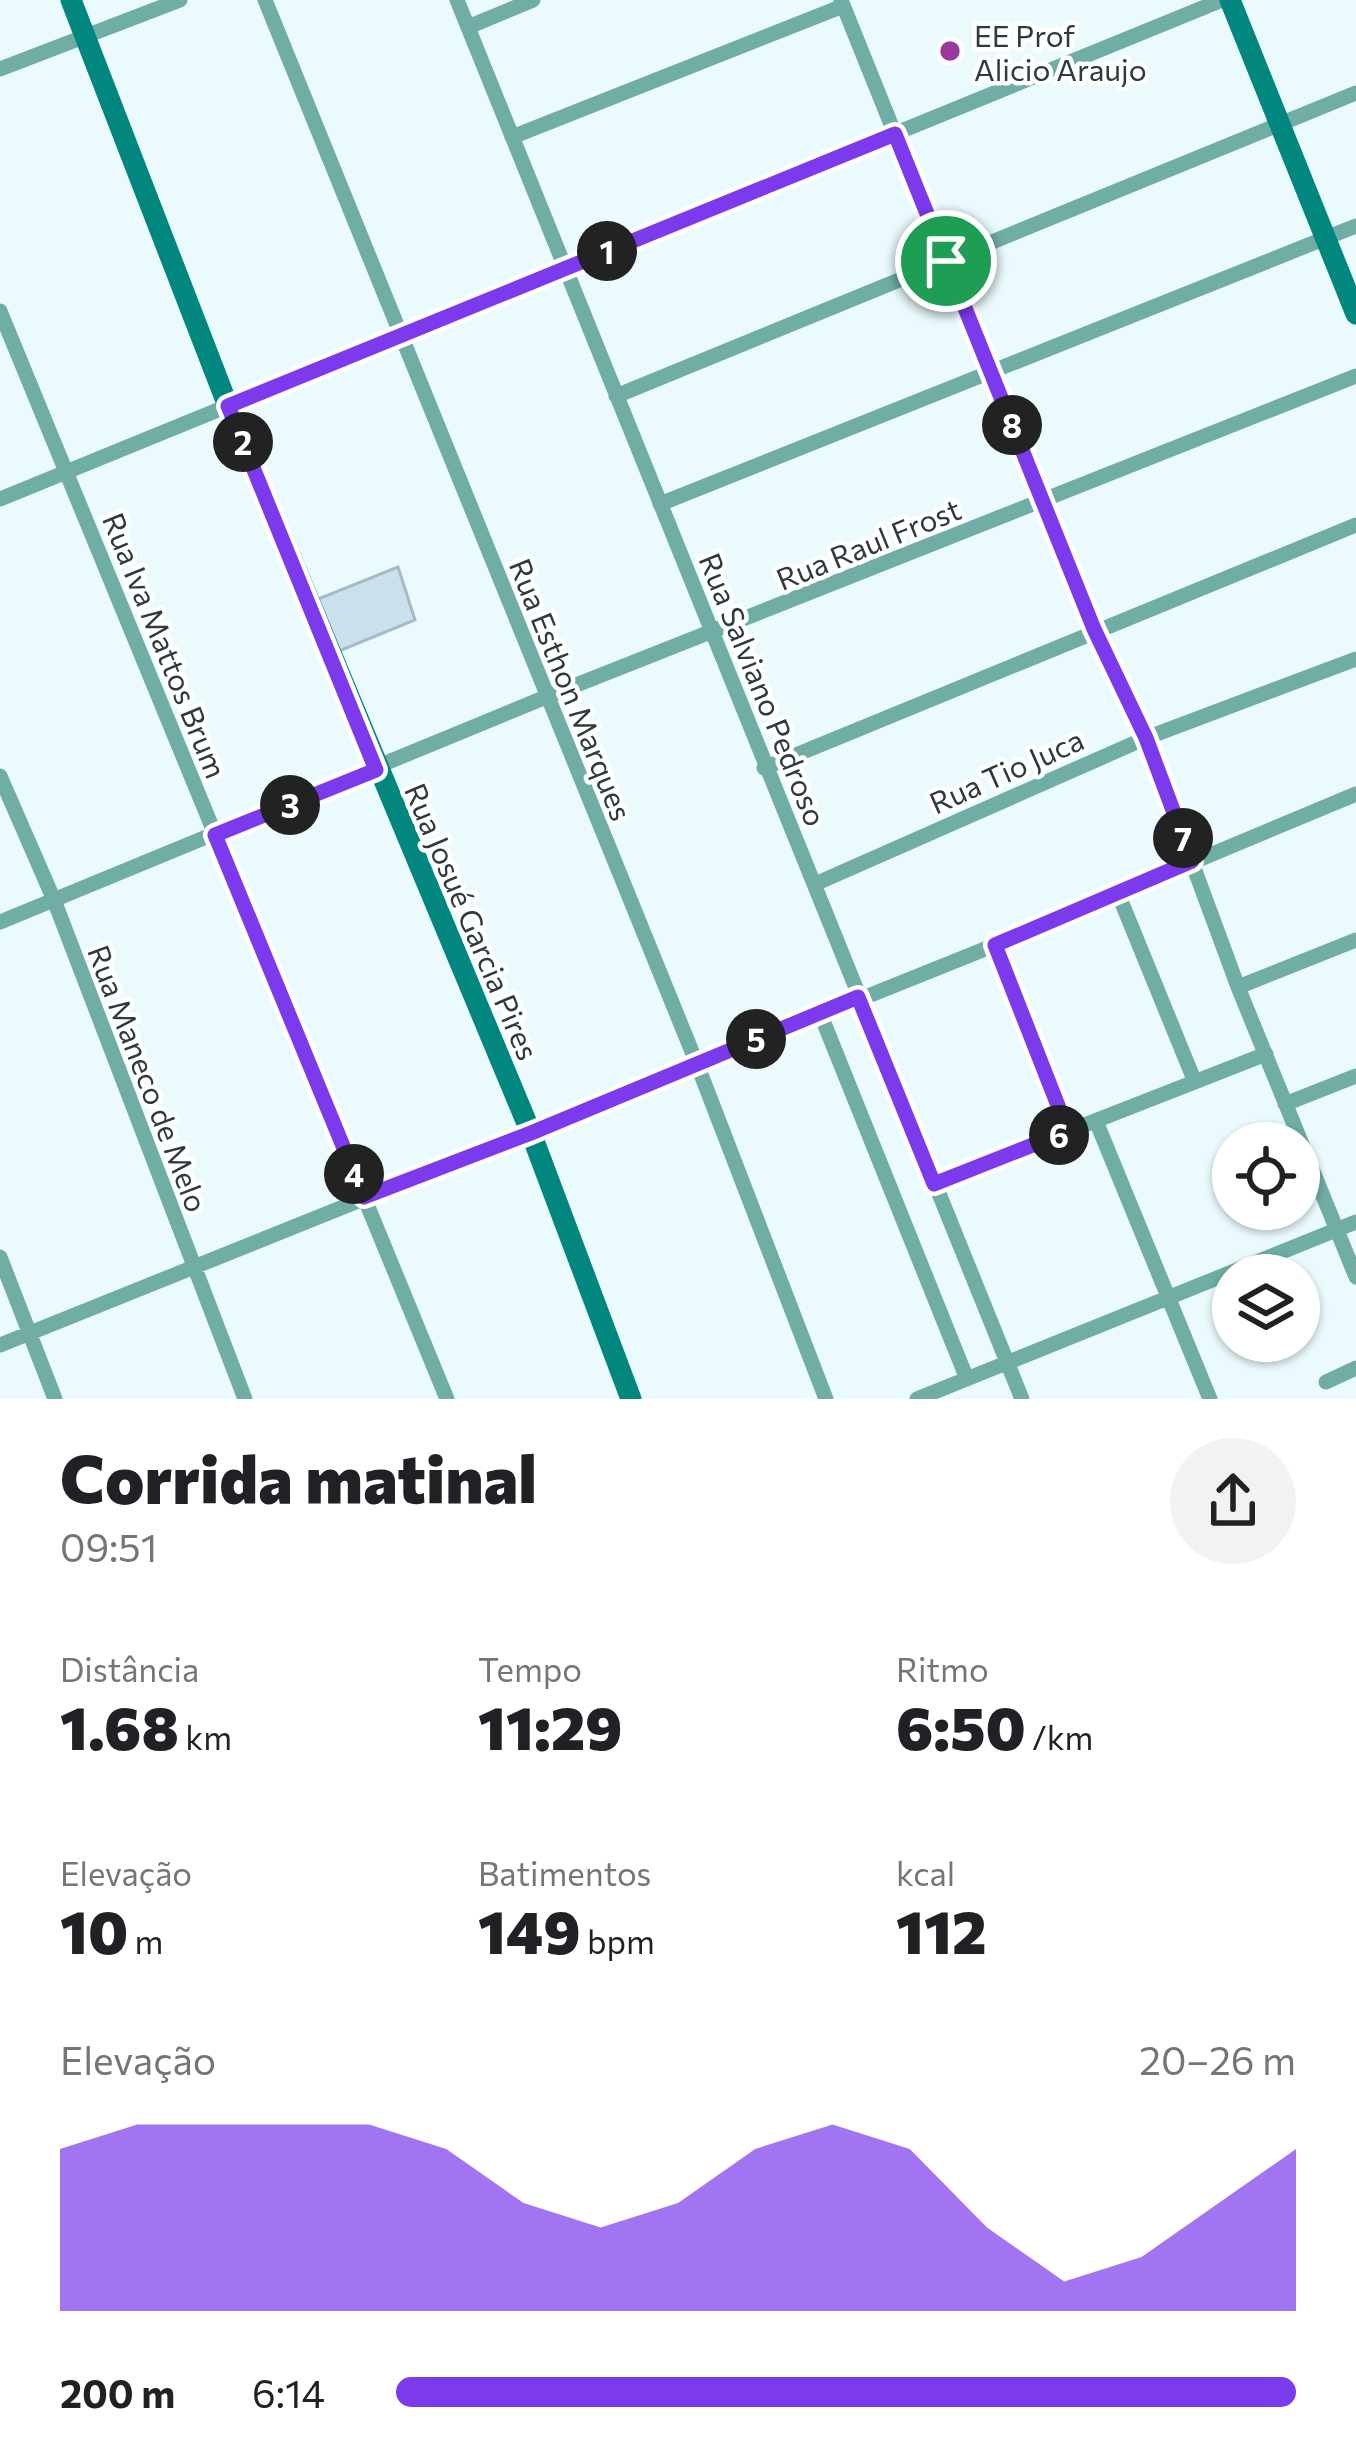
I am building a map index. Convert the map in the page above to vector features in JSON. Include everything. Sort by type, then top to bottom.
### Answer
[{"type":"street","name":"Rua Josué Garcia Pires","points":[[71,0],[228,406],[531,1133],[631,1399]]},
{"type":"street","points":[[0,69],[181,0]]},
{"type":"street","name":"Rua Esthon Marques","points":[[265,0],[697,1064],[826,1399]]},
{"type":"street","name":"Rua Salviano Pedroso","points":[[457,0],[1022,1399]]},
{"type":"street","points":[[468,27],[532,0]]},
{"type":"street","points":[[0,499],[1226,0],[1356,314]]},
{"type":"street","points":[[512,137],[842,3],[1094,629],[1146,738],[1238,987],[1356,1277]]},
{"type":"street","points":[[616,396],[1356,93]]},
{"type":"street","points":[[660,504],[1356,226]]},
{"type":"street","name":"Rua Iva Mattos Brum","points":[[0,311],[447,1399]]},
{"type":"street","name":"Rua Raul Frost","points":[[0,922],[546,697],[1356,376]]},
{"type":"street","points":[[764,768],[1356,525]]},
{"type":"street","name":"Rua Tio Juca","points":[[815,884],[1146,738],[1356,659]]},
{"type":"street","name":"Rua Maneco de Melo","points":[[0,776],[54,900],[245,1399]]},
{"type":"street","points":[[0,1345],[995,945],[1356,794]]},
{"type":"street","points":[[1117,891],[1195,1082]]},
{"type":"street","points":[[1238,987],[1356,940]]},
{"type":"street","points":[[995,945],[1068,1131]]},
{"type":"street","points":[[820,1012],[967,1379]]},
{"type":"street","points":[[934,1184],[1266,1054]]},
{"type":"street","points":[[1285,1104],[1356,1076]]},
{"type":"street","points":[[1096,1120],[1210,1399]]},
{"type":"street","points":[[917,1399],[1356,1222]]},
{"type":"street","points":[[0,1256],[55,1399]]},
{"type":"street","points":[[1326,1382],[1356,1368]]},
{"type":"building","points":[[398,567],[415,620],[339,651],[318,599]]},
{"type":"place","name":"EE Prof Alicio Araujo","points":[[950,51]]},
{"type":"route","points":[[895,134],[946,261],[1094,629],[1146,738],[1192,861],[995,945],[1068,1131],[934,1184],[858,997],[364,1197],[215,835],[376,770],[228,406],[895,134]]}]
